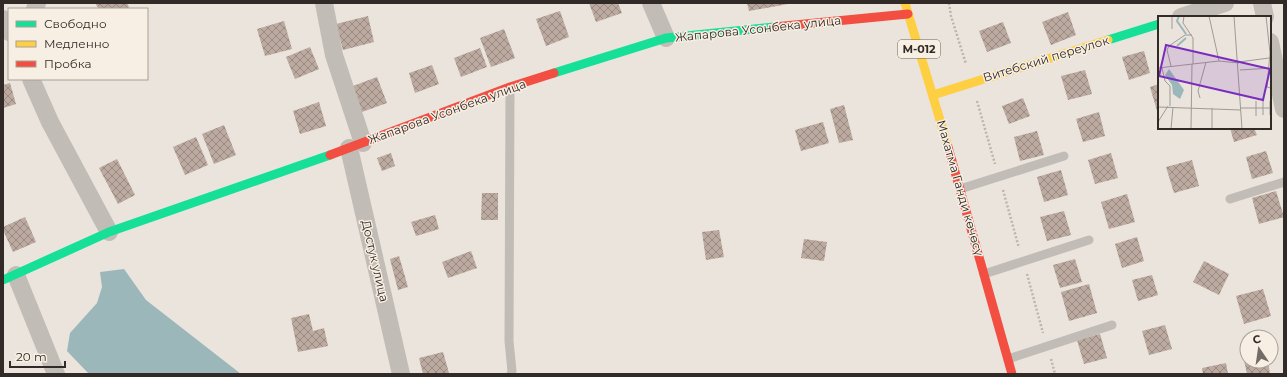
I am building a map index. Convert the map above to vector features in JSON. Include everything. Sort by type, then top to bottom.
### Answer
[{"type":"street","name":"Достук улица","points":[[324,3],[334,55],[356,146],[401,374]]},
{"type":"street","points":[[651,3],[666,38]]},
{"type":"street","name":"Махатма Ганди көчөсү","points":[[905,3],[933,94],[1012,374]]},
{"type":"street","points":[[1184,16],[1225,3]]},
{"type":"street","points":[[1262,3],[1265,16]]},
{"type":"street","name":"Жапарова Усонбека улица","points":[[9,277],[109,232],[356,146],[510,87],[666,38],[908,14]]},
{"type":"street","points":[[3,19],[4,25],[8,31]]},
{"type":"street","name":"Витебский переулок","points":[[933,94],[1158,24]]},
{"type":"street","points":[[1271,52],[1274,83],[1284,109]]},
{"type":"street","points":[[31,80],[50,122],[109,232]]},
{"type":"street","points":[[9,277],[56,374]]},
{"type":"lane","points":[[510,87],[509,341],[512,374]]},
{"type":"lane","points":[[960,189],[1064,156]]},
{"type":"lane","points":[[1230,199],[1284,182]]},
{"type":"lane","points":[[984,274],[1089,240]]},
{"type":"lane","points":[[1008,359],[1112,325]]},
{"type":"water","points":[[124,269],[146,300],[241,374],[89,374],[67,351],[70,333],[97,303],[102,287],[100,272]]},
{"type":"building","points":[[95,3],[127,3],[129,7],[128,8],[98,8]]},
{"type":"building","points":[[589,3],[618,3],[622,13],[596,22]]},
{"type":"building","points":[[747,3],[788,3],[788,4],[749,11]]},
{"type":"building","points":[[560,11],[569,37],[546,46],[536,19]]},
{"type":"building","points":[[1068,12],[1076,35],[1051,45],[1042,22]]},
{"type":"building","points":[[368,16],[374,42],[343,50],[336,24]]},
{"type":"building","points":[[284,21],[292,49],[265,56],[257,29]]},
{"type":"building","points":[[1003,22],[1011,43],[987,52],[979,31]]},
{"type":"building","points":[[504,29],[515,58],[491,67],[480,38]]},
{"type":"building","points":[[310,47],[319,69],[295,79],[286,57]]},
{"type":"building","points":[[480,48],[487,67],[461,77],[454,58]]},
{"type":"building","points":[[1144,51],[1150,73],[1129,80],[1122,57]]},
{"type":"building","points":[[432,65],[439,84],[415,93],[409,73]]},
{"type":"building","points":[[1085,70],[1092,94],[1068,100],[1061,76]]},
{"type":"building","points":[[377,77],[387,103],[362,112],[353,86]]},
{"type":"building","points":[[10,83],[16,104],[3,108],[3,85]]},
{"type":"building","points":[[1158,84],[1158,111],[1157,111],[1150,87]]},
{"type":"building","points":[[1023,98],[1030,116],[1009,124],[1002,106]]},
{"type":"building","points":[[319,102],[326,126],[300,134],[293,111]]},
{"type":"building","points":[[844,105],[853,140],[839,143],[830,109]]},
{"type":"building","points":[[1099,112],[1105,136],[1083,142],[1076,119]]},
{"type":"building","points":[[823,122],[829,143],[801,151],[795,130]]},
{"type":"building","points":[[224,125],[236,155],[214,164],[202,134]]},
{"type":"building","points":[[1230,129],[1254,129],[1257,135],[1234,142]]},
{"type":"building","points":[[1037,131],[1044,155],[1020,161],[1014,137]]},
{"type":"building","points":[[196,137],[208,165],[185,175],[173,147]]},
{"type":"building","points":[[1266,151],[1273,173],[1252,179],[1246,157]]},
{"type":"building","points":[[391,153],[395,166],[382,171],[377,158]]},
{"type":"building","points":[[1111,153],[1118,178],[1095,184],[1088,160]]},
{"type":"building","points":[[117,159],[135,195],[118,204],[99,168]]},
{"type":"building","points":[[1192,160],[1199,186],[1174,193],[1166,167]]},
{"type":"building","points":[[1061,170],[1068,195],[1044,202],[1037,177]]},
{"type":"building","points":[[1276,191],[1284,217],[1259,224],[1252,198]]},
{"type":"building","points":[[482,193],[498,193],[498,220],[481,220]]},
{"type":"building","points":[[1127,194],[1135,222],[1109,229],[1101,202]]},
{"type":"building","points":[[1064,211],[1071,235],[1047,241],[1040,217]]},
{"type":"building","points":[[435,215],[439,229],[416,236],[411,222]]},
{"type":"building","points":[[25,217],[36,242],[13,252],[3,227]]},
{"type":"building","points":[[719,230],[724,257],[706,260],[702,232]]},
{"type":"building","points":[[1137,237],[1144,261],[1122,268],[1115,244]]},
{"type":"building","points":[[804,239],[827,242],[824,261],[801,258]]},
{"type":"building","points":[[471,251],[477,268],[448,278],[442,262]]},
{"type":"building","points":[[399,256],[408,287],[398,290],[390,259]]},
{"type":"building","points":[[1075,259],[1082,282],[1060,288],[1053,265]]},
{"type":"building","points":[[1204,261],[1229,274],[1219,295],[1193,282]]},
{"type":"building","points":[[1152,275],[1158,295],[1138,301],[1132,280]]},
{"type":"building","points":[[1089,284],[1097,313],[1069,321],[1061,292]]},
{"type":"building","points":[[1263,289],[1271,316],[1244,324],[1236,296]]},
{"type":"building","points":[[309,314],[313,331],[324,328],[328,346],[298,352],[291,318]]},
{"type":"building","points":[[1165,325],[1172,349],[1149,355],[1142,331]]},
{"type":"building","points":[[1100,334],[1107,358],[1084,364],[1077,340]]},
{"type":"building","points":[[443,352],[449,373],[423,374],[419,358]]},
{"type":"building","points":[[1226,363],[1228,374],[1203,374],[1202,368]]},
{"type":"building","points":[[1246,369],[1269,369],[1270,374],[1247,374]]},
{"type":"traffic: fast","points":[[1108,40],[1158,24]]},
{"type":"traffic: fast","points":[[554,73],[666,38],[774,27]]},
{"type":"traffic: fast","points":[[3,280],[109,232],[330,155]]},
{"type":"traffic: slow","points":[[905,3],[948,147]]},
{"type":"traffic: slow","points":[[933,95],[1108,40]]},
{"type":"traffic: jam","points":[[774,27],[908,14]]},
{"type":"traffic: jam","points":[[330,155],[510,87],[554,73]]},
{"type":"traffic: jam","points":[[948,147],[1012,374]]}]
